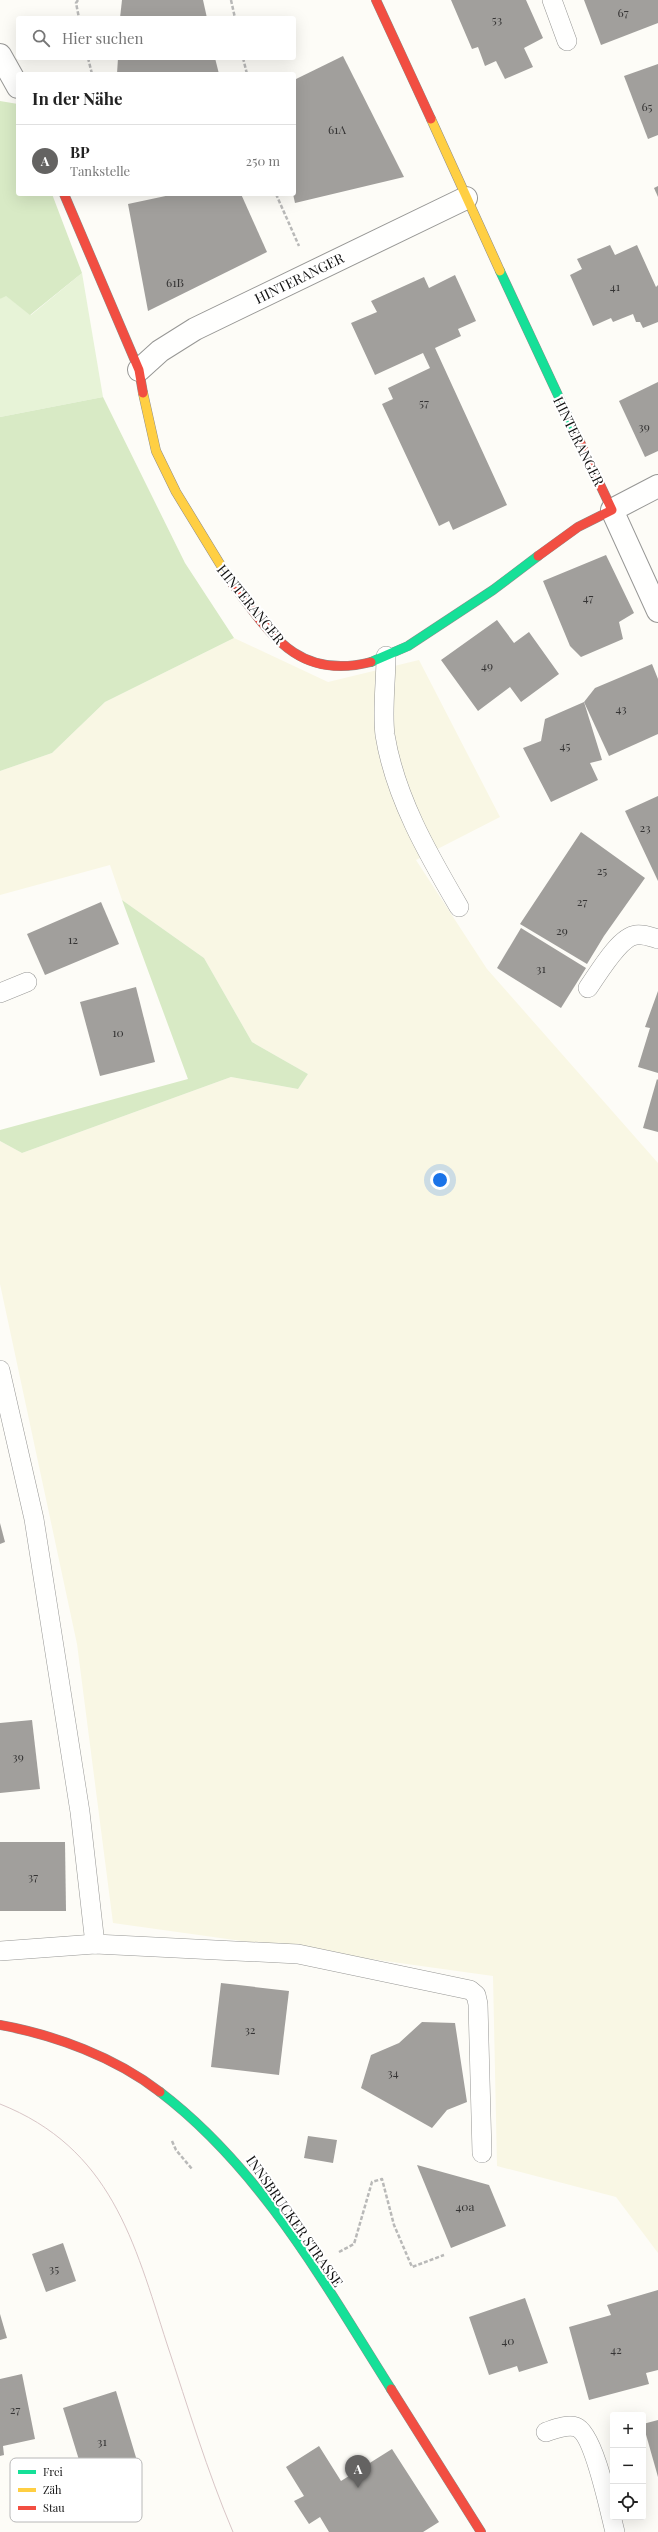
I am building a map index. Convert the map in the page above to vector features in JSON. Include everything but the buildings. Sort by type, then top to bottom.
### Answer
[{"type":"street","name":"HINTERANGER","points":[[376,0],[553,387],[612,510],[658,611]]},
{"type":"street","points":[[0,55],[16,83]]},
{"type":"street","name":"HINTERANGER","points":[[65,196],[139,370],[149,426],[156,450],[176,492],[222,571],[275,639],[303,659],[319,664],[358,665],[386,656],[430,634],[493,590],[578,527],[658,486]]},
{"type":"street","name":"HINTERANGER","points":[[139,370],[160,351],[195,329],[466,198]]},
{"type":"street","name":"INNSBRUCKER STRASSE","points":[[0,2025],[82,2048],[113,2061],[172,2098],[204,2127],[232,2156],[292,2238],[392,2390],[481,2532]]},
{"type":"lane","points":[[552,0],[567,41]]},
{"type":"lane","points":[[386,656],[385,734],[391,765],[415,825],[459,907]]},
{"type":"lane","points":[[588,988],[620,944],[628,937],[637,935],[658,939]]},
{"type":"lane","points":[[0,993],[28,982]]},
{"type":"lane","points":[[0,1370],[34,1519],[80,1812],[95,1944]]},
{"type":"lane","points":[[0,1951],[95,1944],[298,1954],[470,1990],[476,1996],[478,2004],[482,2153]]},
{"type":"lane","points":[[546,2432],[568,2426],[575,2427],[582,2431],[594,2458],[615,2532]]},
{"type":"path","points":[[78,0],[76,3],[79,16]]},
{"type":"path","points":[[231,0],[235,16]]},
{"type":"path","points":[[88,60],[92,72]]},
{"type":"path","points":[[244,60],[246,72]]},
{"type":"path","points":[[277,196],[311,272]]},
{"type":"path","points":[[339,2252],[354,2244],[372,2182],[382,2180],[394,2225],[412,2267],[444,2254]]},
{"type":"shaded area","points":[[234,638],[328,682],[419,660],[500,817],[416,860],[487,969],[658,1163],[658,2253],[616,2197],[497,2166],[493,1976],[113,1923],[77,1644],[0,1284],[0,1141],[22,1153],[231,1077],[298,1089],[308,1074],[252,1042],[204,958],[122,900],[110,865],[0,895],[0,771],[52,753],[105,702]]},
{"type":"green space","points":[[0,101],[16,104],[16,196],[53,196],[82,273],[30,315],[6,296],[0,299]]},
{"type":"green space","points":[[82,273],[103,397],[0,417],[0,299],[5,295],[31,315]]},
{"type":"green space","points":[[103,397],[185,563],[234,638],[105,702],[52,753],[0,771],[0,417]]},
{"type":"green space","points":[[122,900],[204,958],[252,1042],[308,1074],[298,1089],[231,1077],[22,1153],[0,1141],[0,1130],[188,1079]]},
{"type":"tram line","points":[[0,2104],[38,2123],[68,2146],[93,2172],[113,2202],[129,2234],[143,2269],[206,2462],[233,2532]]},
{"type":"traffic: fast","points":[[500,271],[578,438]]},
{"type":"traffic: fast","points":[[371,662],[408,646],[493,590],[538,556]]},
{"type":"traffic: fast","points":[[160,2092],[196,2123],[229,2156],[260,2192],[315,2269],[391,2389]]},
{"type":"traffic: slow","points":[[431,119],[500,271]]},
{"type":"traffic: slow","points":[[143,393],[156,451],[176,492],[231,582]]},
{"type":"traffic: jam","points":[[376,0],[431,119]]},
{"type":"traffic: jam","points":[[65,196],[139,370],[143,393]]},
{"type":"traffic: jam","points":[[538,556],[578,527],[612,510],[578,438]]},
{"type":"traffic: jam","points":[[231,582],[273,635],[288,648],[304,658],[323,665],[345,666],[371,662]]},
{"type":"traffic: jam","points":[[0,2025],[21,2029],[63,2041],[84,2049],[124,2068],[160,2092]]},
{"type":"traffic: jam","points":[[391,2389],[481,2532]]},
{"type":"place","name":"BP","points":[[358,2488]]}]
